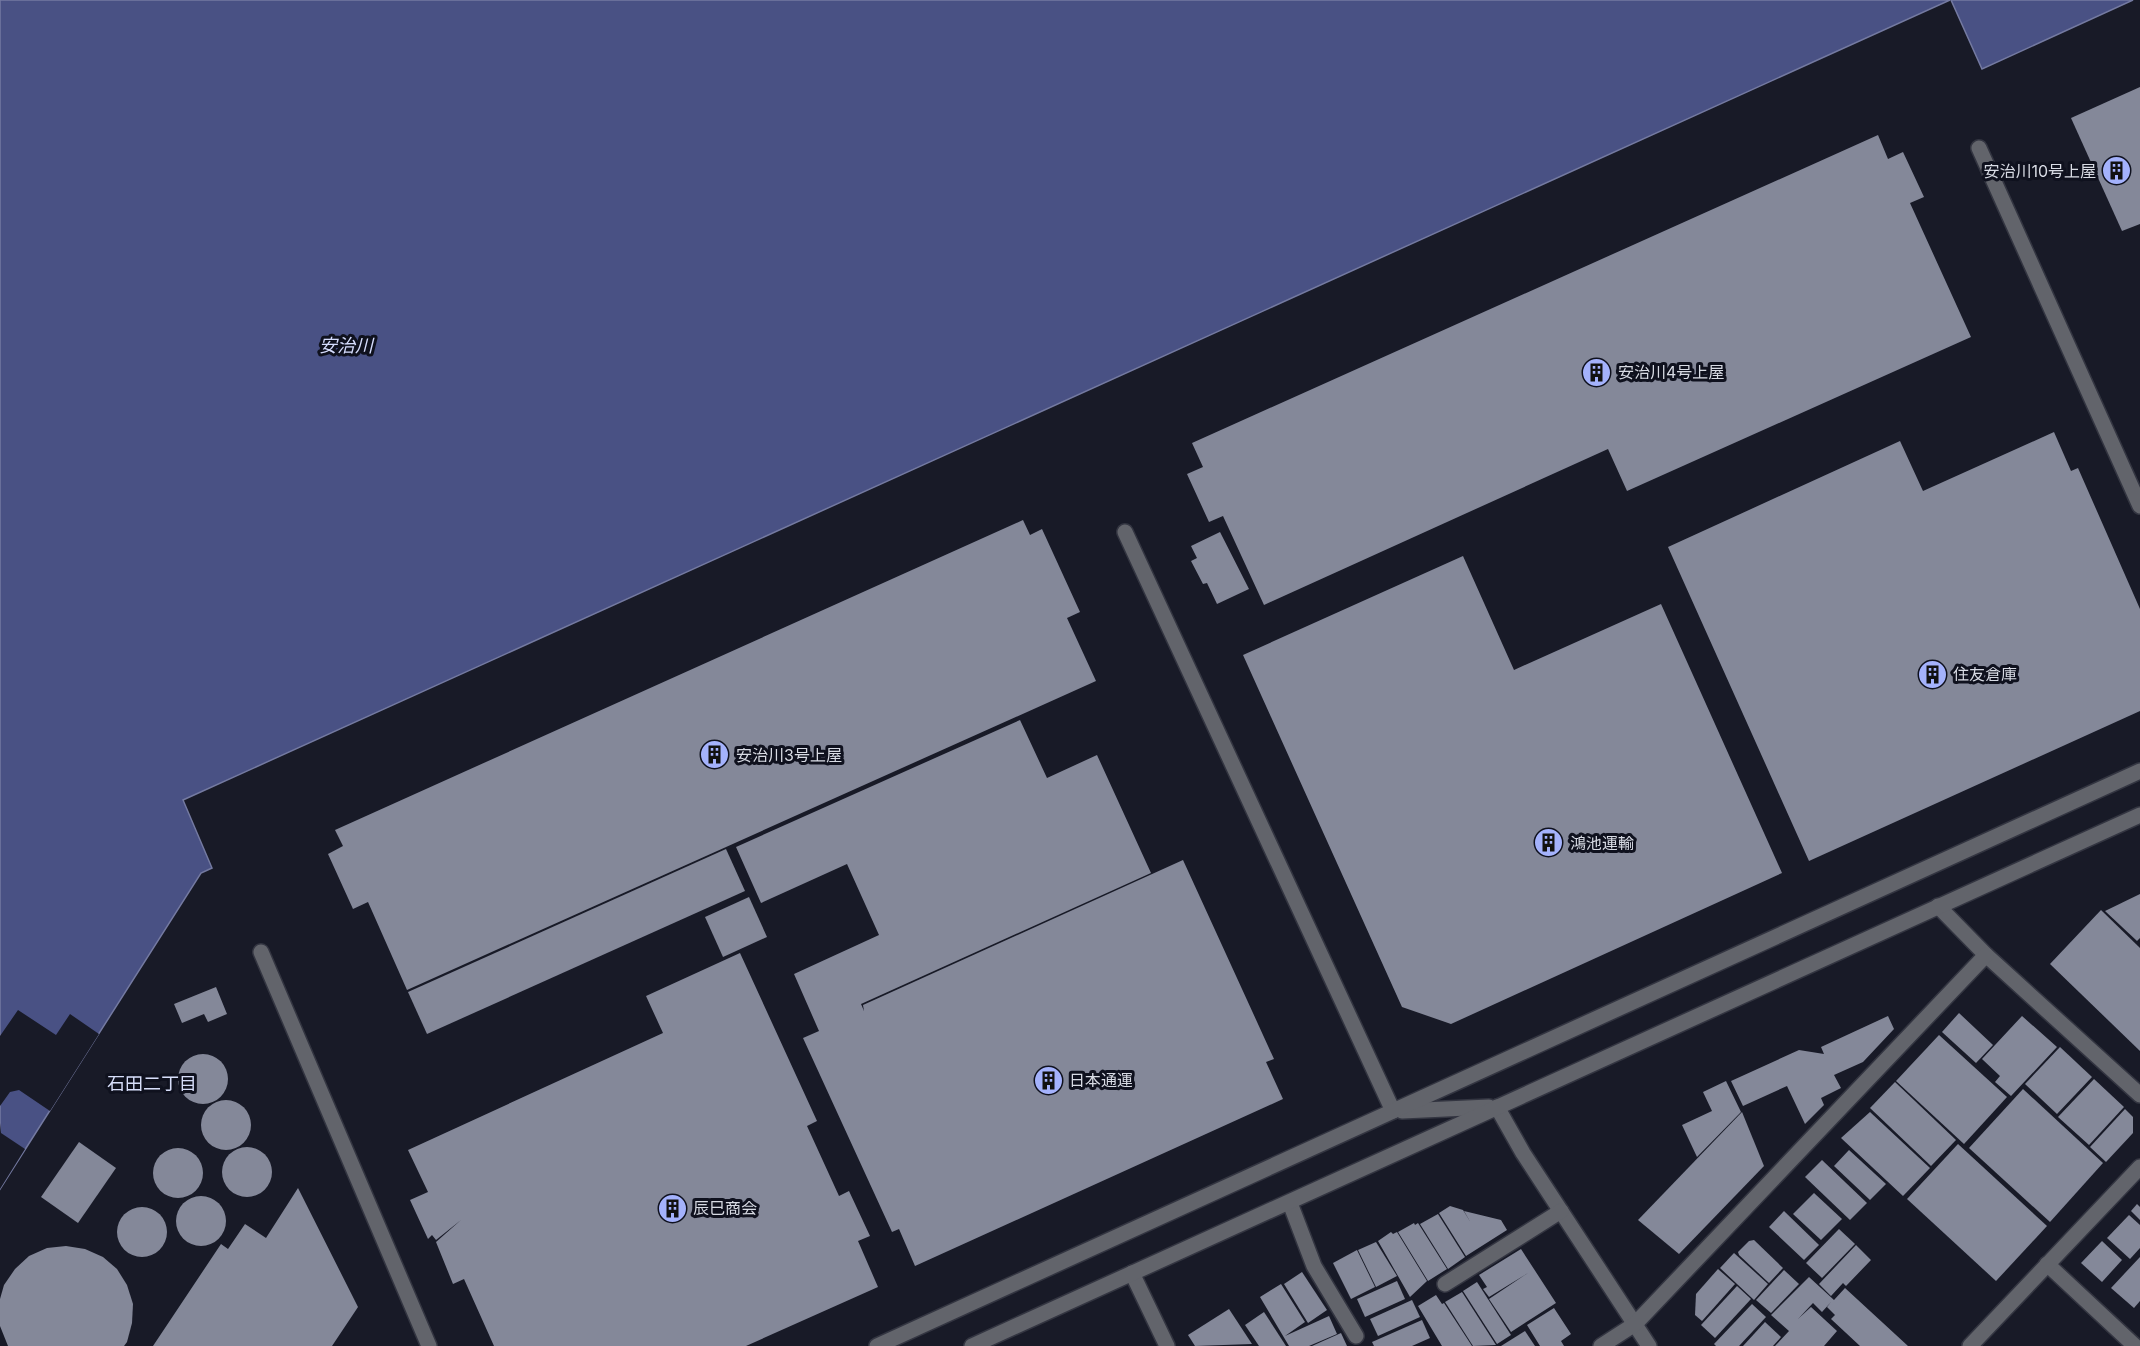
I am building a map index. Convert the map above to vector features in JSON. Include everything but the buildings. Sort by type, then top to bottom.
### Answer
[{"type":"street","points":[[1979,148],[2140,506]]},
{"type":"street","points":[[1125,532],[1393,1111]]},
{"type":"street","points":[[877,1346],[2140,771]]},
{"type":"street","points":[[972,1346],[1938,906],[2137,820]]},
{"type":"street","points":[[1938,906],[1986,955],[2140,1095]]},
{"type":"street","points":[[261,952],[429,1346]]},
{"type":"street","points":[[1601,1346],[1635,1324],[1986,955]]},
{"type":"street","points":[[1393,1111],[1497,1107]]},
{"type":"street","points":[[1497,1107],[1523,1153],[1649,1346]]},
{"type":"street","points":[[1970,1346],[2140,1167]]},
{"type":"street","points":[[1290,1203],[1314,1266],[1356,1336]]},
{"type":"street","points":[[1445,1284],[1561,1211]]},
{"type":"street","points":[[2047,1264],[2135,1346]]},
{"type":"street","points":[[1132,1273],[1167,1346]]},
{"type":"street","points":[[1624,1346],[1635,1324]]},
{"type":"street","points":[[1004,1331],[1011,1346]]},
{"type":"water","name":"安治川","points":[[0,0],[1950,0],[183,800],[212,868],[201,873],[0,1189]]},
{"type":"water","points":[[1951,0],[2133,0],[1982,69]]},
{"type":"pier","points":[[18,1010],[56,1035],[70,1014],[99,1034],[50,1111],[19,1090],[10,1092],[0,1106],[0,1036]]},
{"type":"pier","points":[[0,1123],[1,1133],[25,1149],[0,1189]]},
{"type":"place","name":"安治川10号上屋","points":[[2117,171]]},
{"type":"place","name":"安治川4号上屋","points":[[1597,372]]},
{"type":"place","name":"住友倉庫","points":[[1932,674]]},
{"type":"place","name":"安治川3号上屋","points":[[715,755]]},
{"type":"place","name":"鴻池運輸","points":[[1549,843]]},
{"type":"place","name":"日本通運","points":[[1048,1080]]},
{"type":"place","name":"辰巳商会","points":[[672,1208]]},
{"type":"district","name":"石田二丁目","points":[[152,1084]]}]
